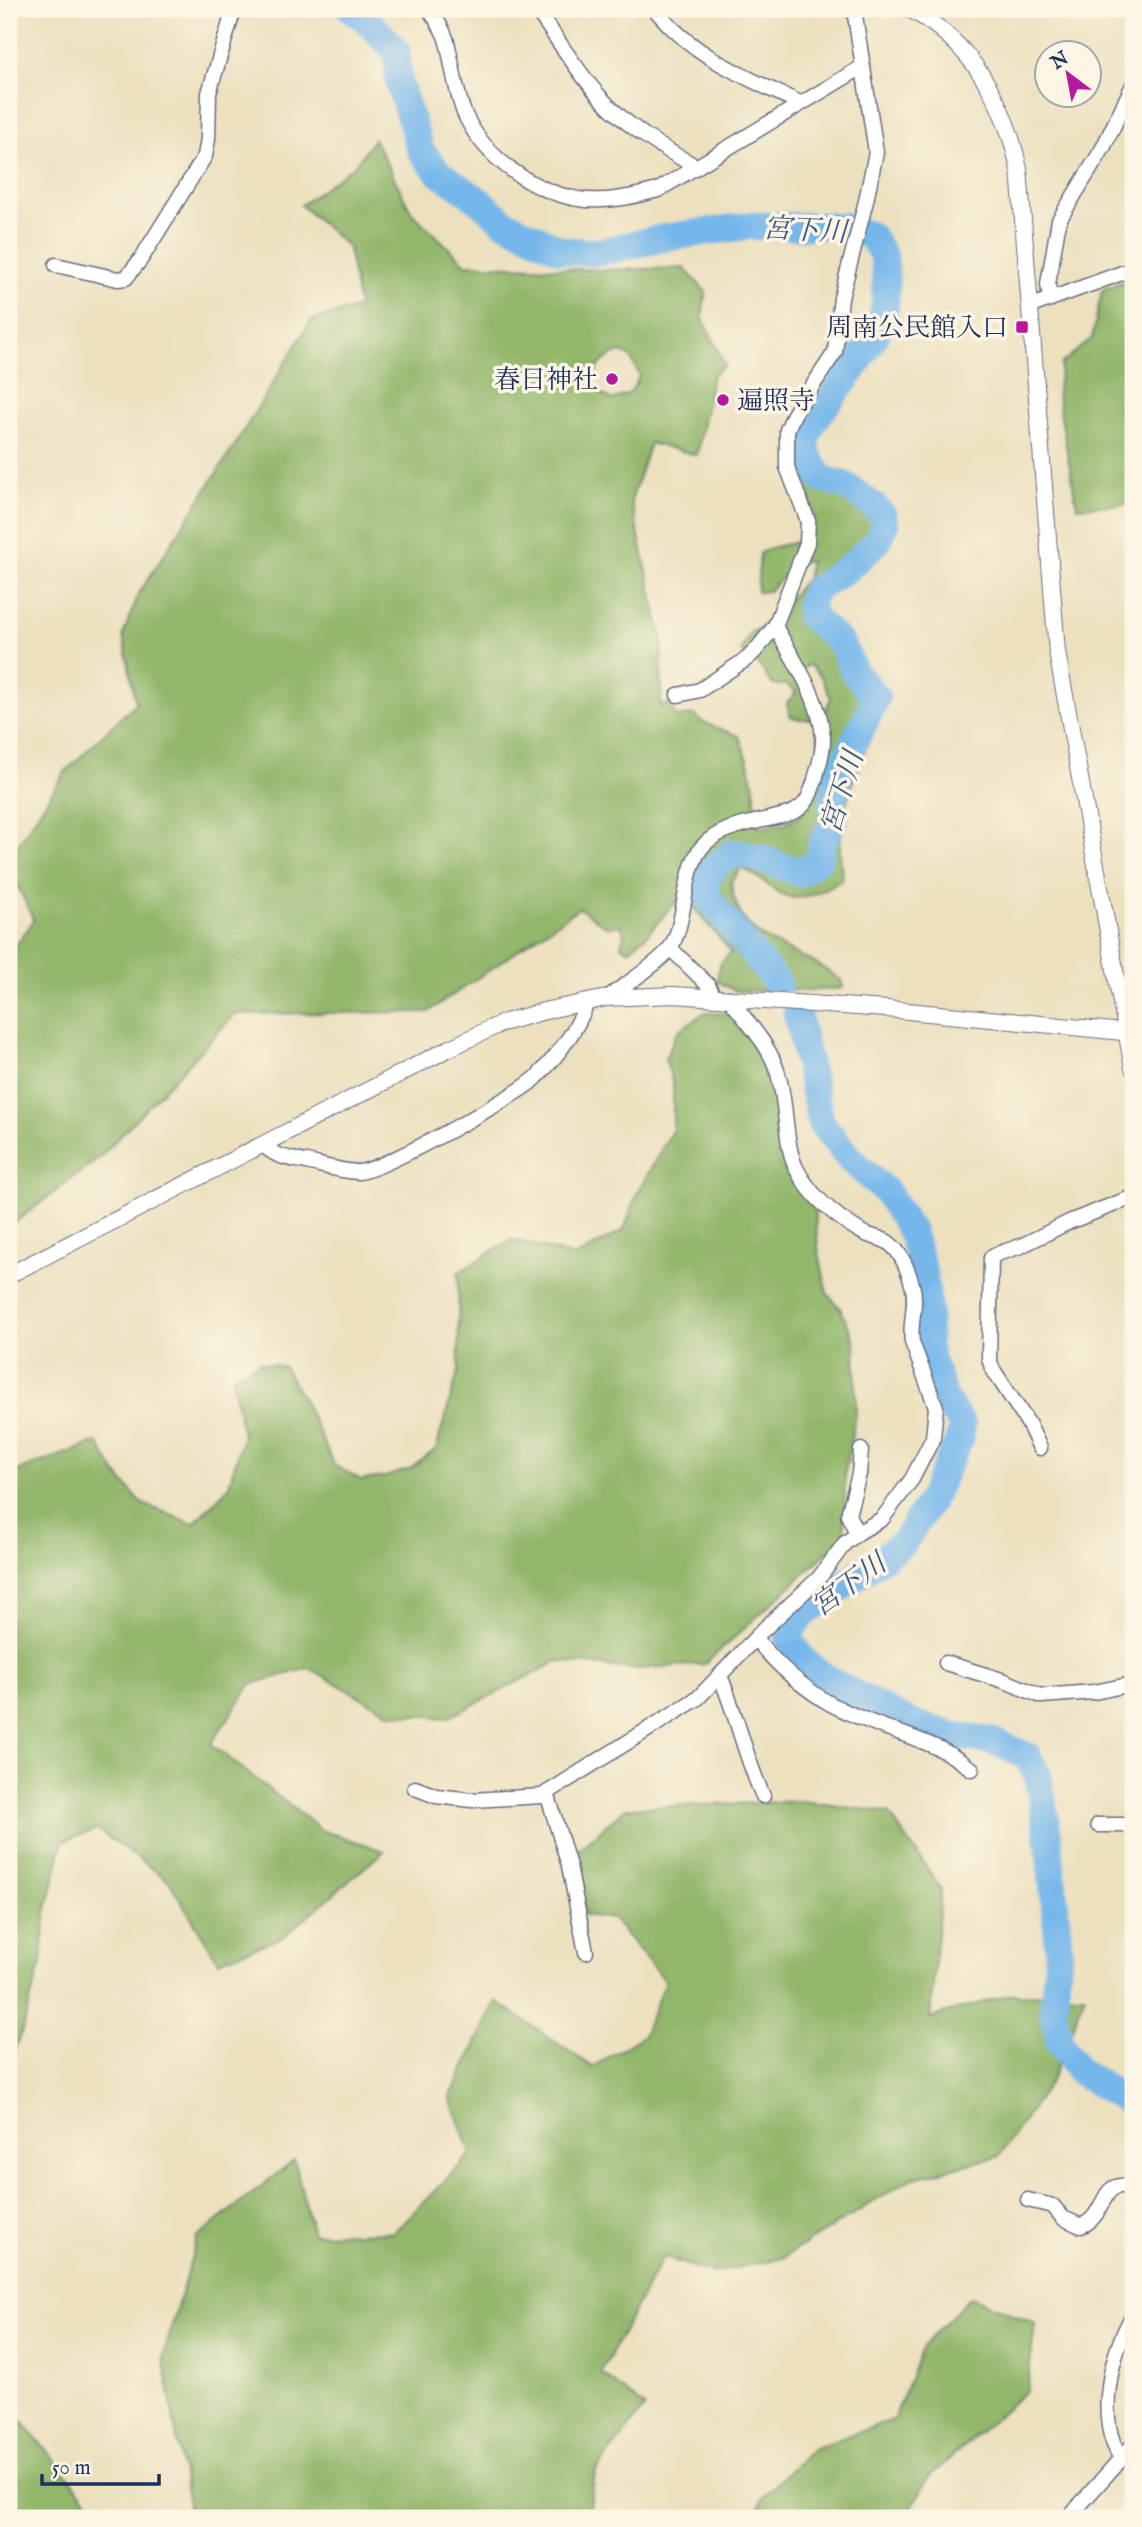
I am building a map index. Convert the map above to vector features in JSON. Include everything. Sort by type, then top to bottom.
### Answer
[{"type":"street","points":[[56,264],[118,279],[126,278],[141,259],[205,156],[209,93],[234,9]]},
{"type":"street","points":[[429,9],[446,39],[466,117],[484,144],[506,166],[531,183],[580,199],[631,197],[658,190],[862,67]]},
{"type":"street","points":[[536,9],[600,97],[658,146],[697,167]]},
{"type":"street","points":[[655,9],[688,43],[738,74],[800,103]]},
{"type":"street","points":[[678,695],[700,690],[748,659],[775,626],[803,555],[808,521],[787,467],[787,430],[793,414],[835,352],[841,298],[876,152],[854,9]]},
{"type":"street","points":[[909,9],[947,33],[979,70],[1003,113],[1020,169],[1057,652],[1130,1033],[1133,1068]]},
{"type":"street","points":[[1050,299],[1048,284],[1059,220],[1103,148],[1133,86]]},
{"type":"street","points":[[1031,306],[1133,269]]},
{"type":"street","points":[[607,998],[670,948],[678,927],[685,893],[702,847],[714,837],[740,826],[791,813],[804,806],[810,798],[824,740],[821,721],[811,694],[775,626]]},
{"type":"street","points":[[415,1788],[436,1797],[472,1800],[542,1796],[698,1698],[819,1578],[834,1555],[857,1534],[883,1519],[912,1479],[933,1438],[936,1408],[910,1332],[914,1312],[914,1288],[899,1254],[889,1243],[861,1232],[820,1200],[806,1184],[795,1166],[778,1071],[771,1056],[722,998],[670,948]]},
{"type":"street","points":[[9,1275],[502,1023],[548,1010],[607,998],[673,995],[887,1009],[1130,1033]]},
{"type":"street","points":[[263,1144],[276,1156],[359,1172],[395,1158],[506,1099],[535,1079],[582,1016],[587,1002]]},
{"type":"street","points":[[1040,1448],[989,1359],[991,1258],[1050,1230],[1133,1197]]},
{"type":"street","points":[[857,1534],[848,1515],[859,1474],[861,1450]]},
{"type":"street","points":[[756,1639],[802,1686],[831,1704],[942,1749],[972,1769]]},
{"type":"street","points":[[946,1663],[1005,1681],[1041,1696],[1094,1692],[1133,1684]]},
{"type":"street","points":[[720,1676],[751,1769],[763,1796]]},
{"type":"street","points":[[547,1793],[569,1866],[586,1952]]},
{"type":"street","points":[[1098,1825],[1133,1825]]},
{"type":"street","points":[[1028,2200],[1053,2206],[1063,2218],[1080,2226],[1093,2220],[1113,2187],[1126,2186],[1133,2195]]},
{"type":"street","points":[[1121,2458],[1111,2439],[1108,2390],[1124,2330],[1133,2315]]},
{"type":"street","points":[[1068,2518],[1133,2445]]},
{"type":"green space","points":[[374,139],[412,213],[466,264],[598,270],[684,268],[706,292],[702,317],[725,365],[712,376],[697,455],[650,443],[631,501],[662,638],[661,707],[669,703],[676,717],[695,715],[702,722],[739,736],[751,774],[759,827],[784,823],[798,817],[821,762],[816,719],[790,716],[787,703],[796,693],[787,685],[773,685],[757,663],[741,650],[750,633],[770,621],[807,578],[810,561],[797,562],[769,591],[757,592],[760,553],[799,541],[812,533],[813,511],[803,490],[805,479],[817,469],[856,477],[883,506],[886,524],[873,556],[828,591],[821,601],[831,622],[869,675],[875,701],[871,730],[847,800],[840,844],[842,880],[811,895],[795,898],[779,893],[741,868],[731,883],[735,901],[749,926],[771,942],[824,968],[841,980],[843,988],[735,991],[717,981],[720,964],[731,952],[696,910],[692,901],[676,901],[647,935],[629,950],[621,946],[624,935],[621,925],[607,927],[579,908],[428,1012],[235,1014],[101,1156],[9,1227],[9,955],[34,920],[9,868],[9,858],[66,771],[136,703],[123,635],[138,595],[311,321],[359,307],[348,247],[301,205],[355,165]],"holes":[[[621,352],[630,356],[640,376],[630,393],[613,400],[598,392],[591,381],[602,362]],[[810,665],[820,675],[831,698],[823,716],[801,669]]]},
{"type":"green space","points":[[1133,277],[1133,504],[1077,507],[1057,394],[1062,363],[1092,338],[1102,290]]},
{"type":"green space","points":[[704,1013],[733,1014],[765,1055],[776,1081],[776,1105],[789,1173],[814,1206],[818,1247],[827,1293],[840,1308],[855,1341],[856,1412],[845,1471],[844,1537],[705,1664],[633,1669],[558,1661],[448,1718],[389,1713],[309,1668],[251,1684],[211,1744],[321,1830],[384,1851],[283,1937],[218,1961],[169,1881],[97,1829],[63,1841],[46,1913],[42,1958],[23,2028],[9,2063],[9,1474],[97,1442],[115,1472],[141,1503],[193,1524],[228,1488],[243,1436],[232,1377],[260,1362],[284,1367],[304,1401],[334,1465],[361,1480],[385,1477],[410,1469],[436,1449],[459,1369],[458,1273],[512,1239],[575,1257],[624,1230],[636,1196],[673,1129],[673,1083],[665,1059],[677,1032]]},
{"type":"green space","points":[[802,1801],[889,1813],[941,1889],[930,2018],[1011,1994],[1085,1995],[1051,2081],[999,2156],[910,2179],[782,2258],[712,2273],[663,2257],[601,2373],[645,2407],[595,2472],[588,2518],[161,2518],[189,2510],[163,2356],[197,2238],[294,2160],[313,2234],[394,2232],[471,2154],[450,2098],[496,2001],[592,2067],[643,2036],[665,1981],[613,1919],[585,1915],[576,1852],[626,1808]]},
{"type":"green space","points":[[970,2297],[1035,2323],[1027,2390],[929,2477],[905,2518],[756,2518],[763,2497],[812,2449],[894,2419],[922,2348]]},
{"type":"green space","points":[[9,2386],[17,2415],[103,2518],[9,2518]]},
{"type":"waterway","name":"宮下川","points":[[351,9],[396,50],[399,84],[421,151],[439,173],[477,199],[504,222],[561,250],[594,253],[669,237],[748,226],[844,226],[871,236],[884,257],[885,307],[876,334],[853,370],[813,422],[806,441],[808,456],[822,479],[845,485],[883,516],[885,526],[877,542],[848,568],[815,590],[809,615],[840,642],[855,673],[876,697],[839,773],[832,805],[834,820],[823,841],[818,860],[800,873],[756,857],[733,853],[711,871],[706,883],[707,897],[778,984]]},
{"type":"waterway","name":"宮下川","points":[[797,1013],[821,1123],[849,1158],[886,1192],[911,1231],[924,1275],[928,1311],[927,1347],[944,1398],[962,1425],[959,1440],[930,1502],[903,1543],[805,1613],[793,1627],[789,1639],[804,1661],[829,1680],[906,1721],[951,1735],[992,1741],[1027,1756],[1038,1776],[1048,1834],[1059,1949],[1053,2012],[1060,2043],[1079,2071],[1133,2105]]},
{"type":"place","name":"周南公民館入口","points":[[1022,327]]},
{"type":"place","name":"春日神社","points":[[612,379]]},
{"type":"place","name":"遍照寺","points":[[723,400]]}]
